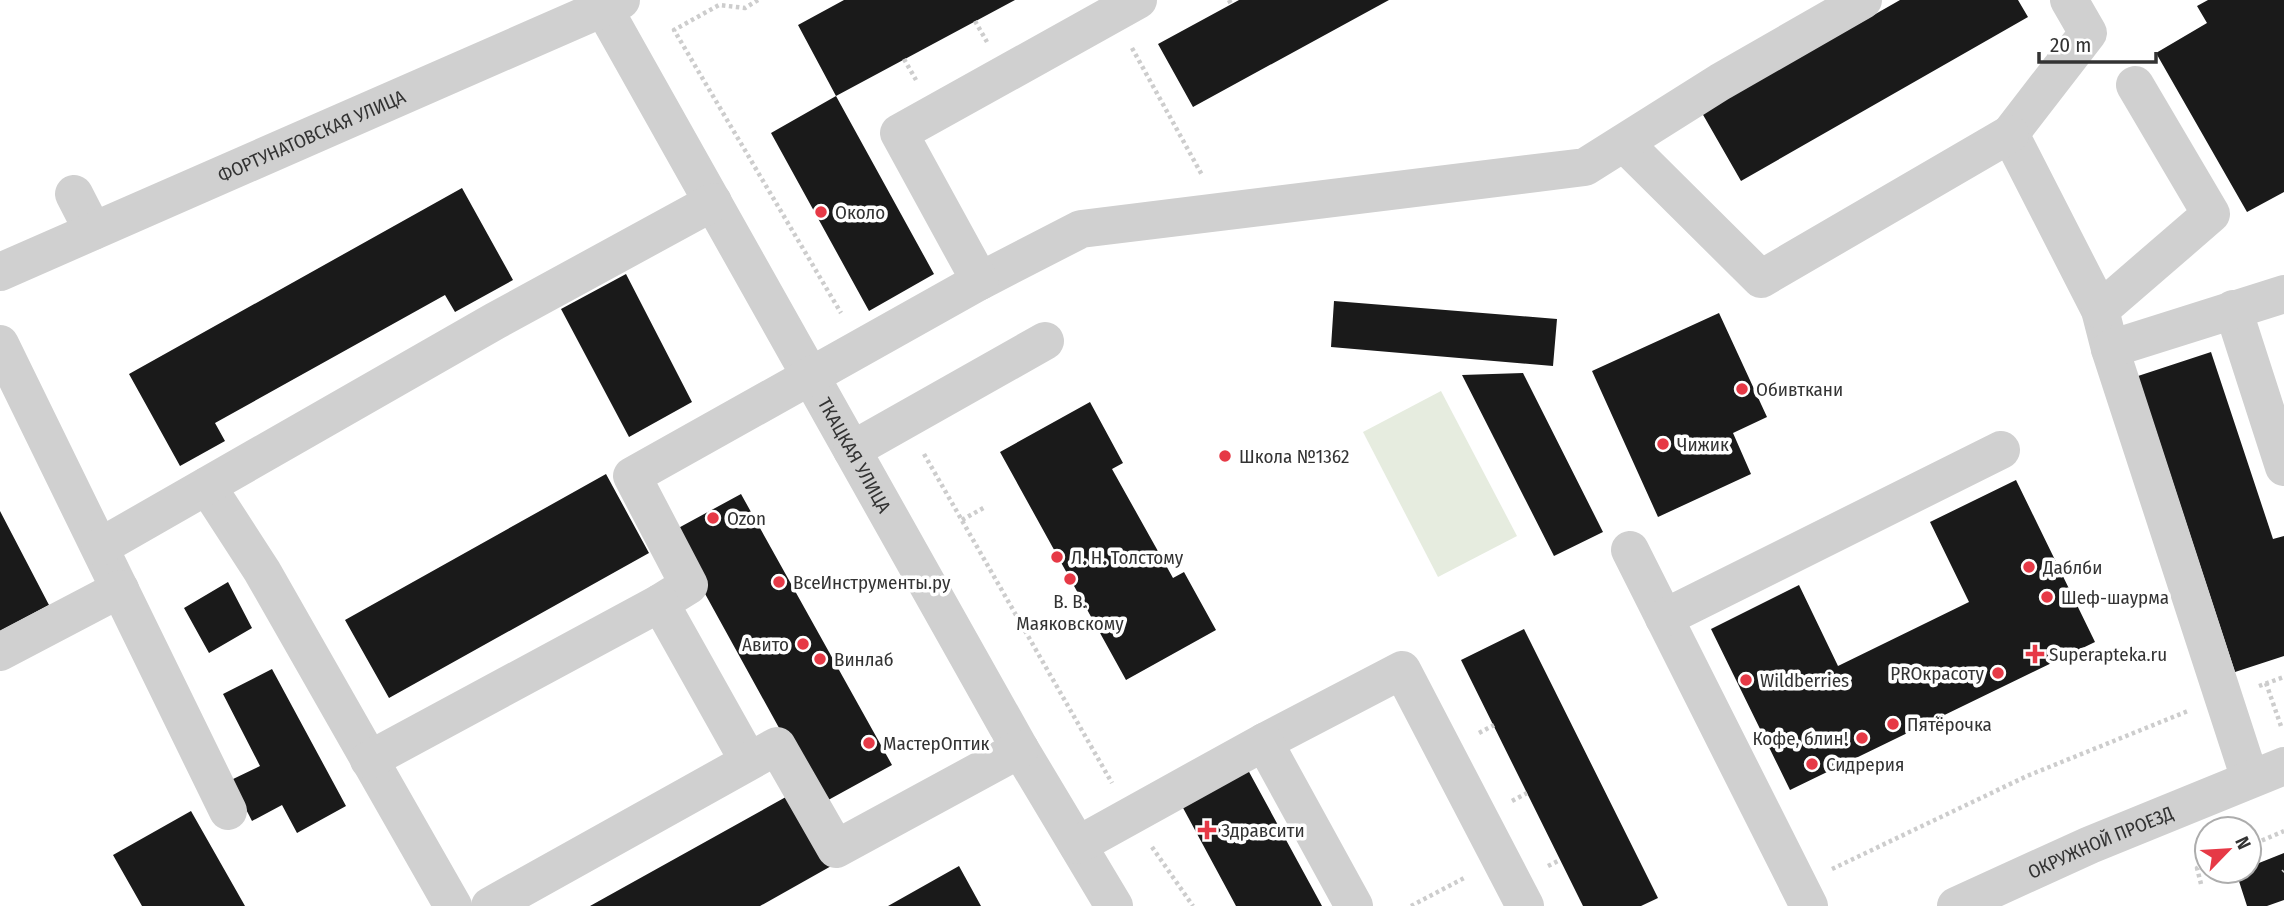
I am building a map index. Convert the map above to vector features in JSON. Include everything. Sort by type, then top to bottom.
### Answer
[{"type":"street","points":[[369,760],[689,585],[632,476],[980,281],[1081,229],[1585,167],[1720,82],[1863,0]]},
{"type":"street","points":[[1624,142],[1761,279],[2010,134],[2088,33],[2069,0]]},
{"type":"street","name":"ТКАЦКАЯ УЛИЦА","points":[[608,3],[713,202],[811,378],[1020,749],[1115,906]]},
{"type":"street","name":"ФОРТУНАТОВСКАЯ УЛИЦА","points":[[2,266],[93,231],[608,3]]},
{"type":"street","points":[[980,281],[899,133],[1126,6]]},
{"type":"street","points":[[2100,310],[2211,214],[2135,85]]},
{"type":"street","points":[[2010,134],[2100,310],[2110,349],[2225,697],[2272,759]]},
{"type":"street","points":[[74,194],[93,231]]},
{"type":"street","points":[[100,547],[495,321],[713,202]]},
{"type":"street","points":[[2110,349],[2284,294]]},
{"type":"street","points":[[2233,309],[2284,467]]},
{"type":"street","points":[[852,450],[1045,341]]},
{"type":"street","points":[[0,344],[228,811]]},
{"type":"street","points":[[1664,618],[2001,450]]},
{"type":"street","points":[[207,486],[262,571],[453,906]]},
{"type":"street","points":[[1630,550],[1803,895]]},
{"type":"street","points":[[0,652],[120,589]]},
{"type":"street","points":[[660,603],[748,760]]},
{"type":"street","points":[[1078,845],[1264,742],[1402,670],[1525,906]]},
{"type":"street","points":[[1264,742],[1354,906]]},
{"type":"street","points":[[490,906],[777,746],[836,849],[1020,749]]},
{"type":"street","name":"ОКРУЖНОЙ ПРОЕЗД","points":[[1956,906],[2272,759]]},
{"type":"path","points":[[758,0],[745,8],[719,5],[674,30],[862,348]]},
{"type":"path","points":[[1126,6],[1222,212]]},
{"type":"path","points":[[904,420],[1131,816],[1193,906]]},
{"type":"path","points":[[962,520],[985,507]]},
{"type":"path","points":[[1803,895],[2027,776],[2225,697],[2284,677]]},
{"type":"path","points":[[2266,683],[2272,759]]},
{"type":"path","points":[[2263,840],[2284,831]]},
{"type":"path","points":[[1411,906],[1500,859]]},
{"type":"shaded area","points":[[1441,391],[1517,536],[1438,577],[1363,432]]},
{"type":"building","points":[[844,0],[1015,0],[836,96],[798,25]]},
{"type":"building","points":[[1239,0],[1389,0],[1193,107],[1158,44]]},
{"type":"building","points":[[1900,0],[2018,0],[2028,17],[1741,181],[1702,113]]},
{"type":"building","points":[[2208,0],[2284,0],[2284,192],[2247,212],[2156,53],[2207,23],[2197,6]]},
{"type":"building","points":[[836,96],[934,274],[869,311],[771,133]]},
{"type":"building","points":[[462,188],[513,280],[455,312],[445,295],[215,423],[225,441],[180,466],[129,374]]},
{"type":"building","points":[[626,274],[692,402],[629,437],[561,309]]},
{"type":"building","points":[[1334,301],[1557,319],[1553,366],[1331,347]]},
{"type":"building","points":[[1719,313],[1767,417],[1733,433],[1751,474],[1658,517],[1592,371]]},
{"type":"building","points":[[2211,352],[2273,539],[2284,536],[2284,656],[2235,672],[2138,376]]},
{"type":"building","points":[[1523,373],[1603,532],[1554,556],[1462,375]]},
{"type":"building","points":[[1090,402],[1123,463],[1112,469],[1173,578],[1184,572],[1216,630],[1126,680],[1000,452]]},
{"type":"building","points":[[606,474],[649,553],[389,698],[345,620]]},
{"type":"building","points":[[2016,480],[2095,642],[1790,790],[1711,629],[1799,585],[1838,666],[1969,602],[1930,522]]},
{"type":"building","points":[[741,494],[892,765],[821,804],[671,532]]},
{"type":"building","points":[[0,511],[49,605],[0,631]]},
{"type":"building","points":[[228,582],[252,628],[209,653],[184,608]]},
{"type":"building","points":[[1524,629],[1658,898],[1641,906],[1583,906],[1461,660]]},
{"type":"building","points":[[272,669],[346,806],[297,833],[282,805],[252,821],[231,780],[260,766],[223,694]]},
{"type":"building","points":[[1248,770],[1322,906],[1236,906],[1182,806]]},
{"type":"building","points":[[793,793],[833,865],[760,906],[590,906]]},
{"type":"building","points":[[191,811],[245,906],[142,906],[113,855]]},
{"type":"building","points":[[2284,853],[2284,900],[2267,906],[2247,906],[2240,885],[2263,885],[2263,861]]},
{"type":"building","points":[[959,866],[981,906],[888,906]]},
{"type":"place","name":"Около","points":[[821,212]]},
{"type":"place","name":"Обивткани","points":[[1742,389]]},
{"type":"place","name":"Чижик","points":[[1663,444]]},
{"type":"place","name":"Школа №1362","points":[[1225,456]]},
{"type":"place","name":"Ozon","points":[[713,518]]},
{"type":"place","name":"Л. Н. Толстому","points":[[1057,557]]},
{"type":"place","name":"Даблби","points":[[2029,567]]},
{"type":"place","name":"В. В. Маяковскому","points":[[1070,579]]},
{"type":"place","name":"ВсеИнструменты.ру","points":[[779,582]]},
{"type":"place","name":"Шеф-шаурма","points":[[2047,597]]},
{"type":"place","name":"Авито","points":[[803,644]]},
{"type":"place","name":"Superapteka.ru","points":[[2035,654]]},
{"type":"place","name":"Винлаб","points":[[820,659]]},
{"type":"place","name":"PROкрасоту","points":[[1998,673]]},
{"type":"place","name":"Wildberries","points":[[1746,680]]},
{"type":"place","name":"Пятёрочка","points":[[1893,724]]},
{"type":"place","name":"Кофе, блин!","points":[[1862,738]]},
{"type":"place","name":"МастерОптик","points":[[869,743]]},
{"type":"place","name":"Сидрерия","points":[[1812,764]]},
{"type":"place","name":"Здравсити","points":[[1207,830]]}]
